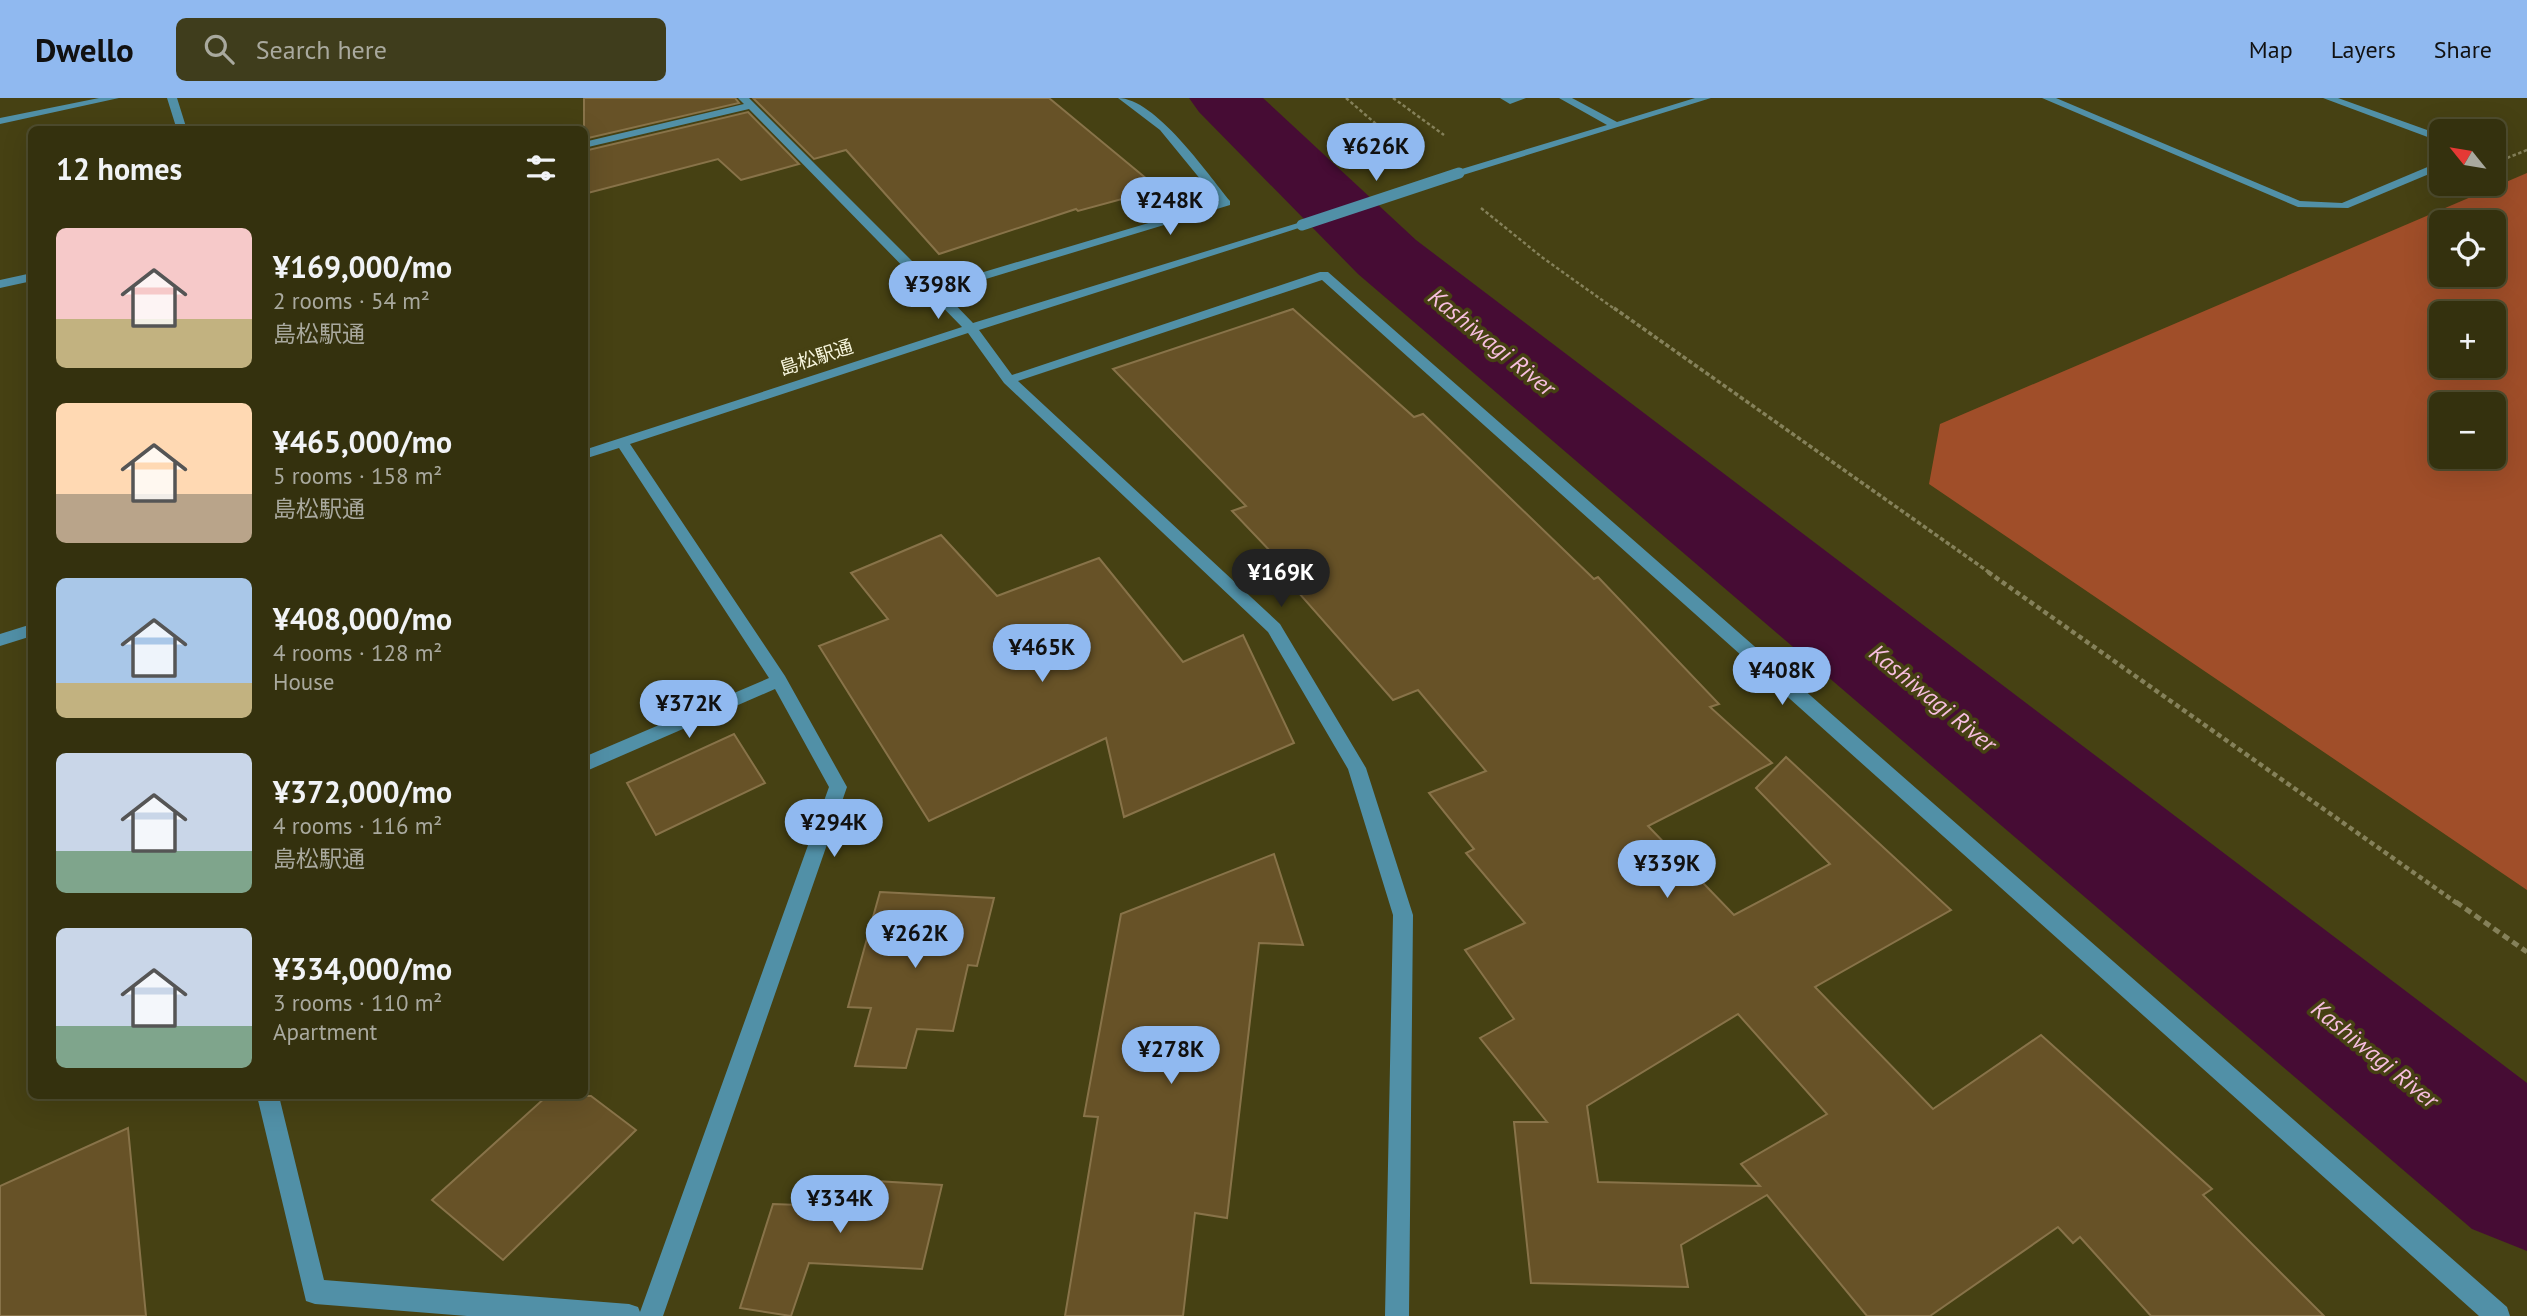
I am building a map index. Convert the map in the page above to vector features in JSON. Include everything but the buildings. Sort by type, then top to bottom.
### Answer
[{"type":"street","points":[[0,121],[114,98]]},
{"type":"street","points":[[172,98],[181,126]]},
{"type":"street","points":[[934,290],[1226,203],[1164,128],[1123,98]]},
{"type":"street","points":[[1505,98],[1510,101],[1521,98]]},
{"type":"street","points":[[1564,98],[1614,124]]},
{"type":"street","name":"島松駅通","points":[[588,454],[971,328],[1614,124],[1706,98]]},
{"type":"street","points":[[2047,98],[2298,204],[2344,206],[2429,170]]},
{"type":"street","points":[[2328,98],[2429,135]]},
{"type":"street","points":[[588,144],[746,102],[971,328],[1009,380],[1274,628],[1357,768],[1403,915],[1397,1316]]},
{"type":"street","points":[[1009,380],[1324,275],[2498,1316]]},
{"type":"street","points":[[0,284],[28,278]]},
{"type":"street","points":[[623,444],[779,680],[838,787],[650,1316]]},
{"type":"street","points":[[0,640],[28,631]]},
{"type":"street","points":[[588,763],[779,680]]},
{"type":"street","points":[[269,1099],[315,1292],[629,1316]]},
{"type":"path","points":[[1346,98],[1412,154]]},
{"type":"path","points":[[2507,159],[2527,150]]},
{"type":"path","points":[[1478,206],[1543,258],[2527,952]]},
{"type":"shaded area","points":[[2527,173],[2527,890],[1929,484],[1940,424],[2429,215],[2429,287],[2506,287],[2506,210],[2440,210],[2473,196],[2506,196],[2506,182]]},
{"type":"waterway","name":"Kashiwagi River","points":[[1223,98],[1387,257],[2527,1177]]}]
